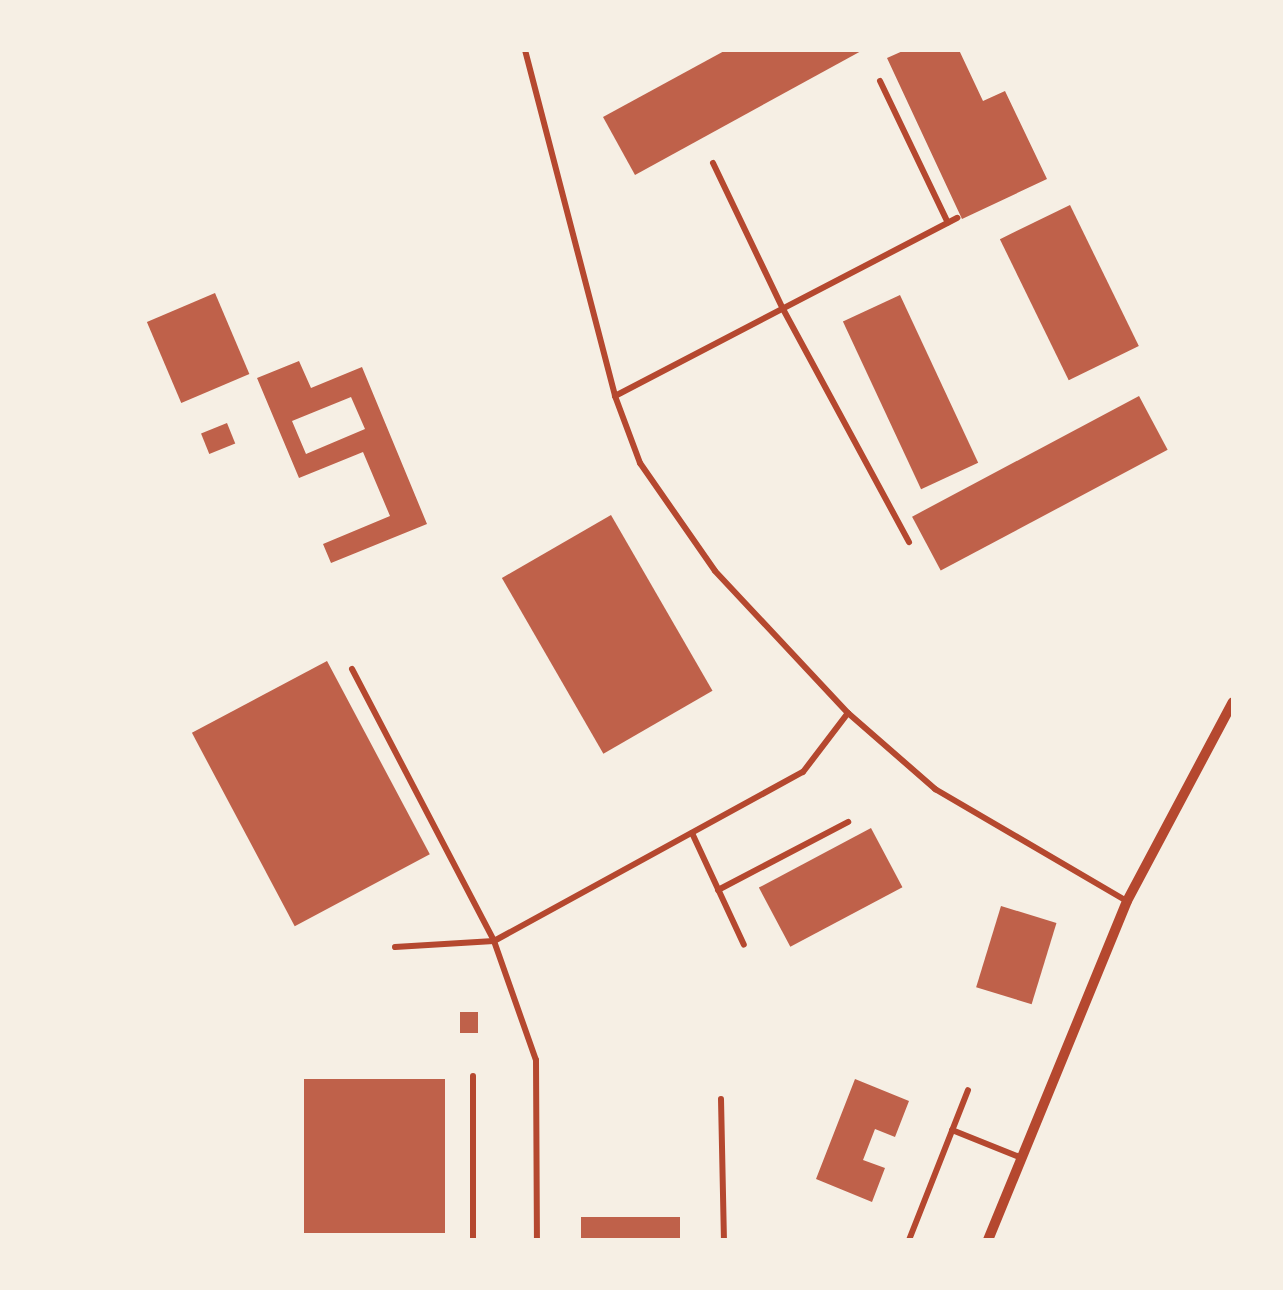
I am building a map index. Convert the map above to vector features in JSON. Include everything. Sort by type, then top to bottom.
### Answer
[{"type":"street","points":[[988,1240],[1127,901],[1233,702]]},
{"type":"lane","points":[[525,50],[615,396],[640,462],[715,571],[848,713],[935,790],[1127,901]]},
{"type":"lane","points":[[880,81],[948,223]]},
{"type":"lane","points":[[713,163],[783,309],[909,542]]},
{"type":"lane","points":[[615,396],[958,218]]},
{"type":"lane","points":[[352,669],[494,941],[536,1060],[537,1240]]},
{"type":"lane","points":[[395,947],[494,941],[803,772],[848,713]]},
{"type":"lane","points":[[718,890],[848,822]]},
{"type":"lane","points":[[692,833],[744,946]]},
{"type":"lane","points":[[472,1240],[474,1076]]},
{"type":"lane","points":[[909,1240],[968,1090]]},
{"type":"lane","points":[[722,1099],[724,1240]]},
{"type":"lane","points":[[952,1130],[1022,1158]]},
{"type":"building","points":[[726,50],[863,50],[635,175],[603,117]]},
{"type":"building","points":[[905,50],[959,50],[983,101],[1005,91],[1047,179],[962,219],[887,58]]},
{"type":"building","points":[[1070,205],[1139,346],[1069,380],[1000,239]]},
{"type":"building","points":[[215,293],[249,374],[181,403],[147,322]]},
{"type":"building","points":[[900,295],[978,463],[921,489],[843,322]]},
{"type":"building","points":[[299,361],[311,388],[362,367],[427,524],[331,563],[323,544],[390,516],[363,452],[299,478],[257,378]],"holes":[[[351,397],[365,429],[306,454],[292,421]]]},
{"type":"building","points":[[1139,396],[1168,450],[941,571],[912,517]]},
{"type":"building","points":[[227,423],[235,443],[209,454],[201,433]]},
{"type":"building","points":[[611,515],[712,691],[603,754],[502,578]]},
{"type":"building","points":[[327,661],[430,854],[295,926],[192,733]]},
{"type":"building","points":[[871,828],[902,887],[790,947],[759,888]]},
{"type":"building","points":[[1001,906],[1056,923],[1032,1004],[976,987]]},
{"type":"building","points":[[460,1012],[478,1012],[478,1033],[460,1033]]},
{"type":"building","points":[[304,1079],[445,1079],[445,1233],[304,1233]]},
{"type":"building","points":[[855,1079],[909,1101],[895,1137],[875,1129],[863,1160],[885,1168],[872,1202],[816,1179]]},
{"type":"building","points":[[581,1217],[680,1217],[680,1240],[581,1240]]}]
